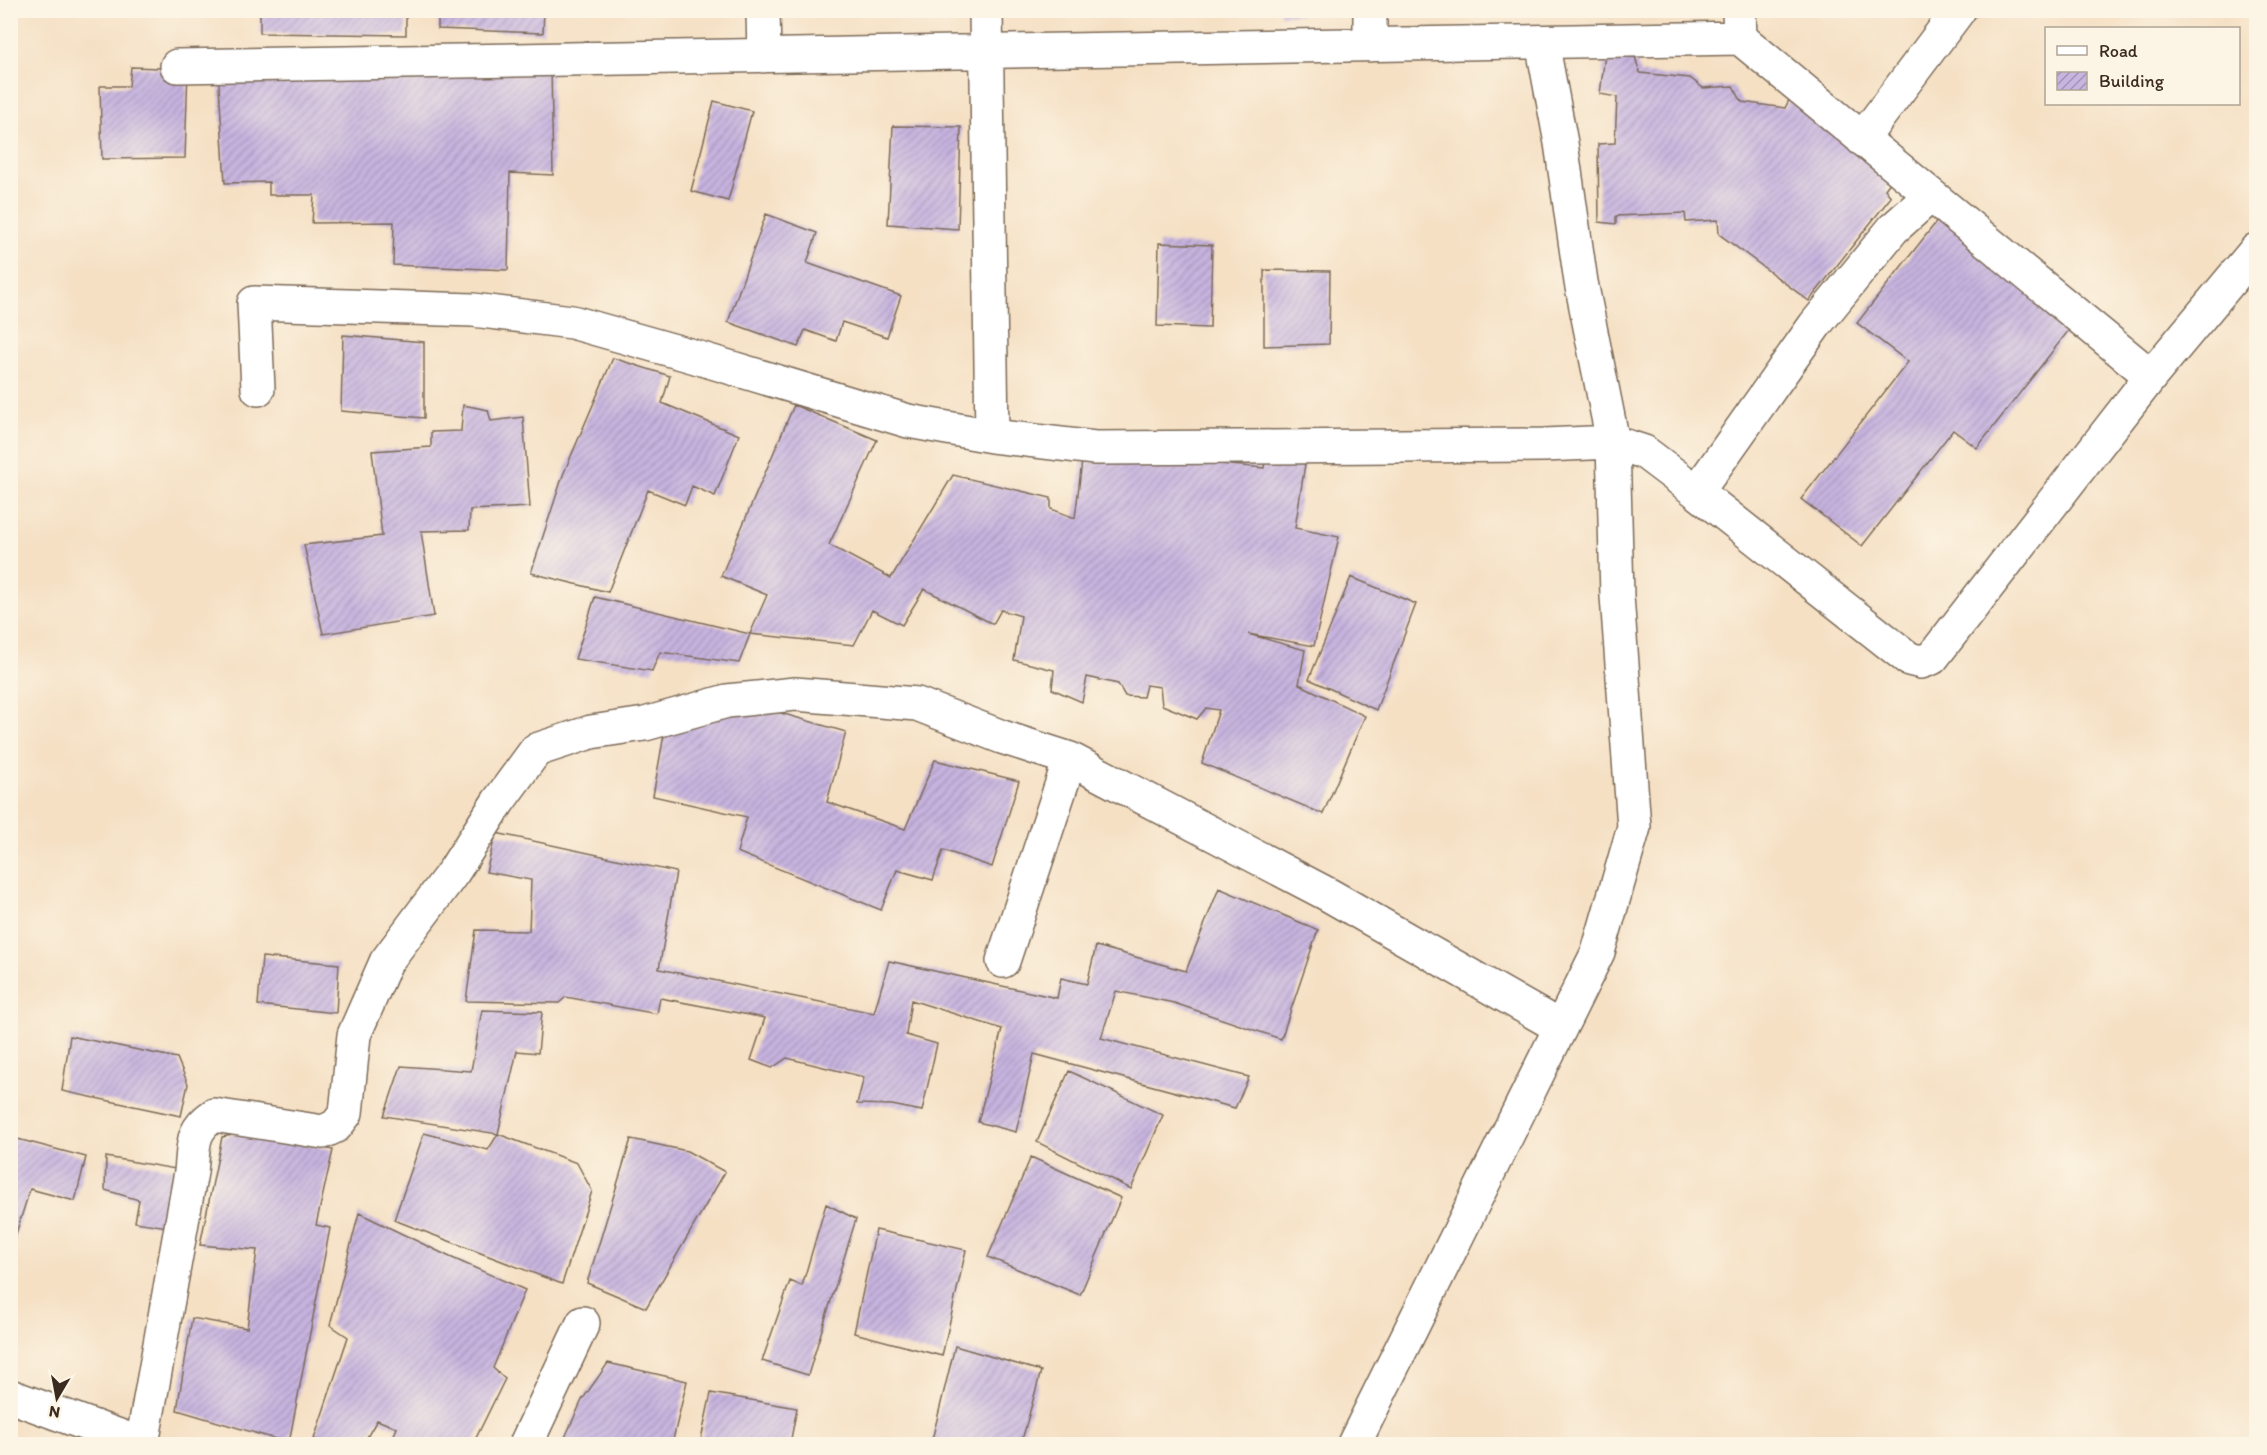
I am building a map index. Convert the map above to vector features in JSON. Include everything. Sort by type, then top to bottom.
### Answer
[{"type":"street","points":[[763,10],[764,56]]},
{"type":"street","points":[[986,10],[992,436]]},
{"type":"street","points":[[1370,10],[1370,45]]},
{"type":"street","points":[[1862,139],[1959,10]]},
{"type":"street","points":[[177,66],[1542,42],[1739,24],[1862,139],[2151,376]]},
{"type":"street","points":[[1354,1444],[1598,952],[1634,827],[1617,596],[1613,442],[1581,282],[1562,143],[1542,42]]},
{"type":"street","points":[[1697,492],[1815,326],[1893,229],[1931,195]]},
{"type":"street","points":[[258,389],[254,303],[473,310],[572,322],[908,421],[992,436],[1095,448],[1544,445],[1613,442],[1644,452],[1909,659],[1922,662],[1932,658],[2151,376],[2256,250]]},
{"type":"street","points":[[10,1396],[142,1444],[191,1172],[196,1131],[214,1115],[323,1132],[336,1126],[346,1113],[354,1035],[386,962],[454,871],[498,802],[536,750],[591,732],[645,724],[727,701],[795,694],[917,704],[1002,737],[1070,759],[1329,895],[1560,1027]]},
{"type":"street","points":[[1002,961],[1070,759]]},
{"type":"street","points":[[526,1444],[583,1323]]},
{"type":"building","points":[[260,10],[406,10],[406,35],[260,33]]},
{"type":"building","points":[[438,10],[544,10],[543,33],[438,29]]},
{"type":"building","points":[[1047,10],[1141,10],[1142,15],[1047,16]]},
{"type":"building","points":[[1280,10],[1346,10],[1346,13],[1280,15]]},
{"type":"building","points":[[1605,55],[1635,57],[1640,73],[1690,78],[1703,88],[1733,86],[1742,102],[1785,108],[1798,82],[1899,170],[1885,189],[1891,197],[1809,301],[1719,234],[1718,220],[1686,222],[1685,213],[1616,216],[1616,224],[1599,222],[1598,144],[1615,143],[1617,97],[1600,94]]},
{"type":"building","points":[[131,67],[188,69],[185,158],[102,159],[100,86],[129,86]]},
{"type":"building","points":[[551,67],[553,175],[510,173],[508,270],[393,265],[394,222],[312,223],[314,195],[269,195],[269,182],[225,183],[218,69]]},
{"type":"building","points":[[714,101],[752,111],[728,201],[691,191]]},
{"type":"building","points":[[893,126],[961,127],[958,229],[888,224]]},
{"type":"building","points":[[766,214],[817,233],[807,263],[901,296],[887,337],[842,322],[836,341],[805,330],[798,347],[728,322]]},
{"type":"building","points":[[1941,216],[2076,321],[1977,448],[1953,430],[1862,546],[1801,499],[1908,362],[1857,323]]},
{"type":"building","points":[[1159,243],[1212,245],[1210,328],[1157,326]]},
{"type":"building","points":[[1264,270],[1330,271],[1329,344],[1264,346]]},
{"type":"building","points":[[343,335],[424,342],[424,418],[341,411]]},
{"type":"building","points":[[613,358],[670,376],[662,403],[739,435],[715,496],[692,486],[685,505],[648,490],[608,592],[531,573],[563,475]]},
{"type":"building","points":[[463,405],[488,410],[491,421],[523,417],[530,507],[470,510],[469,530],[421,531],[434,616],[323,634],[304,545],[382,536],[372,451],[431,447],[431,432],[461,431]]},
{"type":"building","points":[[794,405],[877,440],[829,545],[891,578],[953,475],[1051,498],[1051,509],[1075,518],[1082,461],[1186,461],[1264,468],[1266,457],[1305,464],[1295,528],[1339,537],[1314,646],[1248,634],[1305,650],[1299,684],[1365,716],[1323,814],[1202,763],[1219,710],[1206,708],[1197,719],[1162,705],[1160,687],[1146,685],[1143,697],[1125,696],[1118,684],[1087,677],[1082,702],[1052,689],[1054,670],[1014,660],[1021,616],[1001,610],[993,624],[924,589],[902,625],[872,610],[854,645],[750,634],[767,595],[721,576]]},
{"type":"building","points":[[1351,577],[1416,604],[1376,710],[1309,679]]},
{"type":"building","points":[[595,597],[750,634],[739,663],[660,652],[652,671],[575,659]]},
{"type":"building","points":[[729,708],[774,711],[846,732],[827,802],[905,829],[935,760],[1019,781],[992,867],[943,850],[933,880],[897,870],[881,910],[737,852],[747,817],[653,796],[665,729]]},
{"type":"building","points":[[496,833],[676,872],[659,969],[874,1013],[889,961],[1057,998],[1061,978],[1087,984],[1096,946],[1186,971],[1219,888],[1318,930],[1281,1039],[1174,1003],[1116,991],[1101,1038],[1249,1077],[1235,1108],[1034,1054],[1016,1132],[978,1122],[1002,1029],[911,1000],[906,1035],[937,1044],[922,1111],[892,1105],[857,1104],[864,1077],[787,1058],[772,1068],[751,1060],[765,1018],[660,998],[657,1014],[566,997],[559,1003],[466,1001],[476,930],[529,931],[531,880],[486,872]]},
{"type":"building","points":[[262,957],[339,964],[336,1013],[258,1005]]},
{"type":"building","points":[[482,1010],[542,1012],[538,1053],[517,1051],[498,1134],[384,1116],[401,1066],[471,1071]]},
{"type":"building","points":[[70,1036],[177,1058],[188,1084],[181,1116],[62,1091]]},
{"type":"building","points":[[1069,1071],[1163,1115],[1131,1189],[1037,1142]]},
{"type":"building","points":[[249,1132],[333,1150],[316,1225],[330,1228],[289,1443],[177,1410],[192,1318],[247,1328],[257,1250],[200,1245],[222,1137]]},
{"type":"building","points":[[424,1133],[488,1150],[498,1134],[577,1163],[592,1191],[562,1284],[394,1220]]},
{"type":"building","points":[[10,1137],[86,1157],[75,1201],[30,1189],[14,1240],[10,1239]]},
{"type":"building","points":[[631,1139],[687,1151],[725,1172],[646,1308],[587,1283]]},
{"type":"building","points":[[106,1157],[176,1169],[167,1227],[135,1222],[139,1200],[105,1190]]},
{"type":"building","points":[[1031,1157],[1121,1198],[1080,1295],[988,1257]]},
{"type":"building","points":[[826,1204],[856,1219],[808,1375],[762,1361],[790,1281],[802,1286]]},
{"type":"building","points":[[359,1213],[525,1290],[493,1368],[505,1379],[473,1444],[390,1444],[397,1428],[377,1420],[363,1444],[329,1444],[314,1439],[348,1337],[330,1325]]},
{"type":"building","points":[[876,1230],[966,1250],[942,1356],[854,1333]]},
{"type":"building","points":[[955,1346],[1041,1371],[1021,1444],[931,1444]]},
{"type":"building","points":[[608,1363],[687,1381],[672,1444],[562,1444],[582,1400]]},
{"type":"building","points":[[711,1393],[797,1408],[790,1444],[700,1444]]}]
